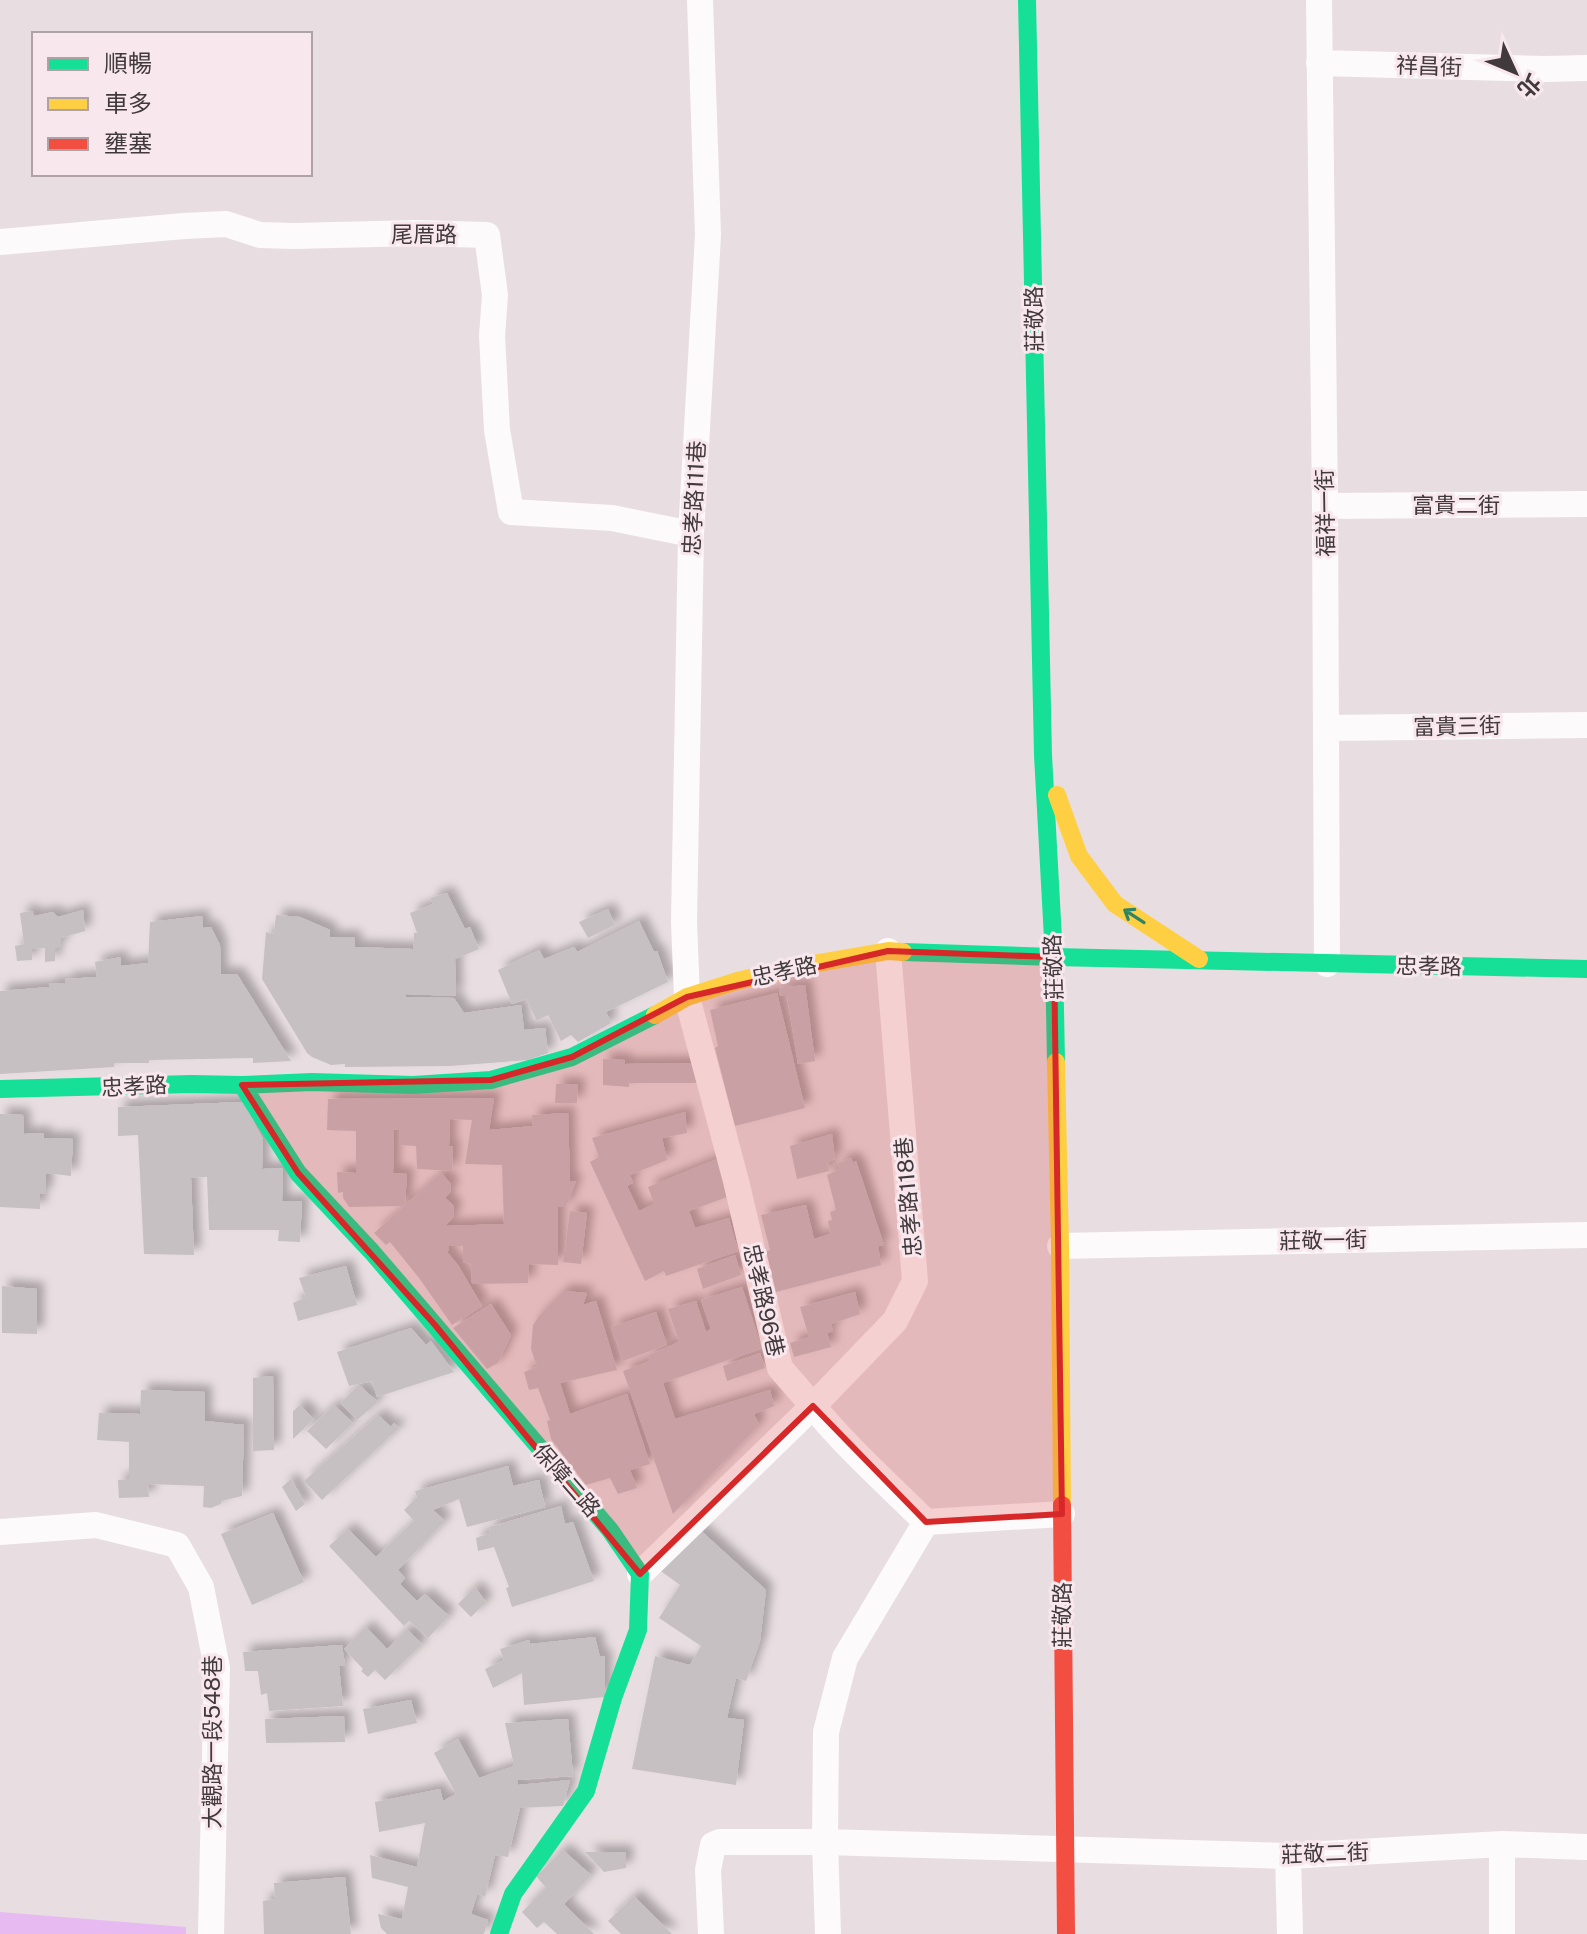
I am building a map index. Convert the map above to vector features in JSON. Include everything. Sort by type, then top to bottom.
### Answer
[{"type":"street","name":"忠孝路111巷","points":[[687,997],[684,922],[691,534],[708,235],[700,0]]},
{"type":"street","name":"莊敬路","points":[[1027,0],[1043,755],[1054,957],[1060,1246],[1066,1934]]},
{"type":"street","name":"福祥一街","points":[[1319,0],[1327,964]]},
{"type":"street","name":"祥昌街","points":[[1319,63],[1587,68]]},
{"type":"street","name":"尾厝路","points":[[0,242],[226,224],[260,235],[282,236],[487,235],[495,295],[492,336],[497,430],[511,512],[612,518],[691,534]]},
{"type":"street","name":"富貴二街","points":[[1325,506],[1587,504]]},
{"type":"street","name":"富貴三街","points":[[1326,728],[1587,725]]},
{"type":"street","points":[[1043,755],[1079,856],[1115,904],[1199,959]]},
{"type":"street","name":"忠孝路","points":[[0,1089],[312,1082],[413,1085],[491,1080],[572,1057],[687,997],[801,966],[888,951],[1587,969]]},
{"type":"street","name":"忠孝路118巷","points":[[813,1406],[895,1321],[915,1281],[888,951]]},
{"type":"street","name":"忠孝路96巷","points":[[687,997],[736,1181],[780,1368],[835,1433],[926,1522]]},
{"type":"street","name":"保障二路","points":[[242,1085],[298,1173],[372,1252],[610,1530],[640,1574]]},
{"type":"street","name":"莊敬一街","points":[[1060,1246],[1587,1235]]},
{"type":"street","points":[[499,1934],[513,1894],[586,1791],[613,1698],[638,1630],[640,1574],[813,1406]]},
{"type":"street","points":[[828,1934],[826,1732],[845,1658],[926,1522],[1062,1514]]},
{"type":"street","name":"大觀路一段548巷","points":[[0,1532],[96,1525],[177,1545],[201,1587],[217,1668],[211,1934]]},
{"type":"street","name":"莊敬二街","points":[[711,1934],[708,1870],[713,1845],[720,1842],[825,1842],[1288,1856],[1502,1844],[1587,1847]]},
{"type":"street","points":[[1502,1844],[1502,1934]]},
{"type":"street","points":[[1288,1856],[1290,1934]]},
{"type":"highlighted area","points":[[888,951],[1054,957],[1062,1514],[926,1522],[813,1406],[640,1574],[435,1325],[298,1173],[242,1085],[491,1080],[572,1057],[687,997]]},
{"type":"shaded area","points":[[0,1912],[186,1927],[186,1934],[0,1934]]},
{"type":"building","points":[[447,893],[465,929],[470,927],[479,949],[455,959],[456,996],[405,994],[406,997],[454,998],[464,1013],[521,1005],[524,1030],[545,1028],[548,1053],[528,1060],[450,1066],[345,1067],[345,1064],[331,1065],[307,1053],[262,979],[266,932],[274,934],[276,915],[300,917],[330,930],[330,937],[354,937],[355,947],[413,949],[414,933],[417,933],[410,913],[433,904],[430,898]]},
{"type":"building","points":[[608,909],[615,925],[588,938],[579,922]]},
{"type":"building","points":[[83,910],[85,931],[61,938],[61,946],[55,948],[55,961],[45,962],[45,948],[32,949],[32,960],[17,961],[15,946],[24,944],[20,913],[32,911],[34,916],[53,912],[58,917]]},
{"type":"building","points":[[202,916],[203,928],[211,927],[220,945],[221,974],[237,974],[291,1061],[253,1063],[253,1058],[149,1060],[149,1063],[114,1063],[114,1067],[0,1074],[0,991],[50,987],[49,983],[66,984],[65,979],[97,977],[95,962],[121,957],[121,966],[148,963],[150,922]]},
{"type":"building","points":[[639,921],[654,952],[657,951],[668,982],[606,1012],[611,1023],[578,1042],[571,1035],[561,1041],[548,1015],[537,1021],[526,999],[512,1004],[498,970],[539,950],[544,959],[574,947],[577,952]]},
{"type":"building","points":[[805,985],[815,1061],[798,1064],[787,996],[779,996],[779,988]]},
{"type":"building","points":[[777,993],[805,1108],[735,1126],[715,1048],[718,1046],[710,1010]]},
{"type":"building","points":[[603,1059],[625,1060],[625,1064],[691,1063],[697,1083],[629,1083],[629,1087],[603,1085]]},
{"type":"building","points":[[556,1084],[578,1084],[577,1103],[555,1103]]},
{"type":"building","points":[[494,1098],[489,1130],[533,1126],[532,1115],[568,1113],[570,1181],[576,1181],[566,1207],[558,1207],[558,1265],[529,1264],[528,1283],[472,1284],[471,1264],[463,1262],[463,1246],[448,1246],[447,1252],[482,1306],[452,1325],[390,1242],[386,1245],[374,1233],[441,1173],[451,1184],[451,1191],[445,1198],[454,1206],[453,1218],[445,1226],[504,1224],[502,1165],[465,1164],[472,1120],[450,1119],[452,1171],[417,1169],[416,1146],[399,1145],[399,1130],[394,1130],[393,1173],[407,1174],[405,1203],[402,1206],[349,1207],[343,1192],[338,1193],[337,1172],[356,1173],[356,1131],[327,1130],[328,1099]]},
{"type":"building","points":[[243,1102],[263,1139],[262,1169],[283,1168],[282,1201],[302,1201],[300,1242],[278,1241],[279,1230],[209,1230],[207,1177],[191,1178],[194,1255],[144,1254],[138,1135],[118,1136],[118,1107]]},
{"type":"building","points":[[685,1112],[687,1133],[662,1138],[667,1160],[630,1175],[633,1183],[627,1186],[639,1211],[654,1204],[648,1187],[717,1159],[727,1197],[689,1211],[695,1228],[729,1218],[738,1251],[666,1276],[664,1271],[645,1281],[590,1162],[599,1157],[592,1138]]},
{"type":"building","points":[[0,1114],[23,1115],[24,1134],[44,1133],[44,1138],[73,1139],[71,1176],[46,1173],[46,1194],[40,1194],[40,1209],[0,1207]]},
{"type":"building","points":[[832,1134],[835,1159],[828,1162],[829,1171],[797,1179],[790,1146]]},
{"type":"building","points":[[851,1158],[853,1163],[856,1161],[884,1245],[878,1246],[881,1265],[776,1292],[761,1215],[806,1205],[814,1239],[830,1234],[830,1212],[836,1210],[827,1175],[840,1169],[838,1163]]},
{"type":"building","points":[[570,1211],[587,1213],[581,1264],[563,1262]]},
{"type":"building","points":[[735,1255],[741,1275],[703,1289],[697,1269]]},
{"type":"building","points":[[346,1266],[357,1305],[298,1321],[293,1303],[306,1297],[299,1278]]},
{"type":"building","points":[[2,1286],[37,1289],[37,1334],[2,1333]]},
{"type":"building","points":[[742,1287],[762,1348],[663,1383],[675,1419],[770,1390],[774,1406],[754,1414],[759,1425],[673,1514],[623,1371],[650,1361],[648,1355],[679,1342],[668,1309],[696,1301],[706,1332],[711,1329],[701,1300]]},
{"type":"building","points":[[564,1291],[587,1293],[583,1305],[596,1301],[617,1370],[560,1383],[570,1414],[627,1394],[650,1464],[630,1470],[637,1488],[618,1494],[610,1478],[586,1485],[551,1439],[547,1421],[550,1420],[538,1388],[529,1390],[524,1372],[537,1367],[531,1349],[533,1325]]},
{"type":"building","points":[[855,1292],[860,1314],[831,1324],[833,1331],[827,1333],[831,1347],[794,1357],[790,1343],[809,1337],[800,1307]]},
{"type":"building","points":[[491,1304],[511,1335],[498,1363],[487,1369],[453,1328]]},
{"type":"building","points":[[656,1312],[667,1345],[623,1361],[611,1327]]},
{"type":"building","points":[[411,1328],[426,1345],[431,1341],[454,1372],[377,1397],[372,1381],[349,1386],[337,1352]]},
{"type":"building","points":[[760,1353],[765,1368],[727,1381],[723,1366]]},
{"type":"building","points":[[273,1376],[274,1450],[253,1451],[253,1378]]},
{"type":"building","points":[[359,1385],[378,1402],[357,1420],[340,1403]]},
{"type":"building","points":[[141,1390],[205,1392],[205,1421],[244,1425],[242,1496],[221,1501],[221,1504],[211,1508],[203,1507],[204,1486],[148,1484],[149,1497],[119,1498],[118,1480],[129,1479],[129,1442],[97,1440],[99,1413],[140,1414]]},
{"type":"building","points":[[300,1405],[314,1419],[293,1439],[293,1411]]},
{"type":"building","points":[[334,1405],[353,1423],[326,1449],[307,1431]]},
{"type":"building","points":[[378,1415],[391,1427],[394,1423],[399,1428],[322,1500],[304,1481]]},
{"type":"building","points":[[508,1466],[513,1486],[539,1480],[545,1507],[467,1527],[459,1499],[433,1510],[445,1521],[398,1570],[405,1578],[400,1584],[417,1601],[425,1594],[449,1616],[428,1638],[409,1621],[404,1626],[329,1546],[348,1529],[376,1557],[414,1521],[404,1510],[417,1497],[415,1491]]},
{"type":"building","points":[[291,1479],[305,1504],[296,1511],[282,1487]]},
{"type":"building","points":[[561,1506],[565,1524],[573,1522],[594,1581],[512,1607],[506,1588],[509,1587],[494,1547],[478,1551],[476,1538],[490,1533],[489,1527]]},
{"type":"building","points":[[273,1513],[304,1582],[252,1605],[221,1534]]},
{"type":"building","points":[[699,1529],[766,1590],[760,1641],[746,1681],[736,1678],[727,1718],[744,1720],[736,1785],[632,1769],[655,1656],[690,1665],[701,1646],[659,1618],[680,1585],[658,1569]]},
{"type":"building","points":[[475,1587],[486,1602],[471,1617],[458,1604]]},
{"type":"building","points":[[366,1627],[387,1649],[407,1629],[422,1644],[385,1680],[375,1670],[368,1677],[344,1649]]},
{"type":"building","points":[[595,1637],[600,1657],[605,1656],[605,1697],[524,1705],[522,1673],[493,1688],[485,1669],[504,1660],[500,1649],[529,1640],[530,1644]]},
{"type":"building","points":[[342,1645],[345,1665],[339,1666],[343,1706],[269,1711],[267,1693],[261,1695],[258,1671],[245,1671],[243,1652]]},
{"type":"building","points":[[411,1700],[417,1723],[368,1734],[363,1709]]},
{"type":"building","points":[[344,1716],[345,1742],[266,1743],[265,1719]]},
{"type":"building","points":[[568,1719],[573,1776],[517,1780],[518,1785],[570,1780],[563,1806],[520,1808],[508,1857],[495,1855],[485,1897],[477,1894],[471,1914],[488,1920],[484,1934],[387,1934],[381,1928],[378,1914],[402,1919],[408,1887],[372,1878],[370,1855],[417,1867],[425,1823],[379,1832],[375,1802],[440,1789],[443,1801],[456,1794],[434,1753],[458,1739],[479,1778],[514,1766],[505,1723]]},
{"type":"building","points":[[563,1850],[591,1875],[564,1904],[594,1934],[557,1934],[544,1922],[537,1928],[522,1912],[546,1888],[536,1876]]},
{"type":"building","points":[[585,1852],[626,1852],[626,1868],[604,1872]]},
{"type":"building","points":[[345,1877],[351,1934],[264,1934],[263,1901],[275,1899],[274,1883]]},
{"type":"building","points":[[634,1896],[672,1934],[621,1934],[608,1921]]},
{"type":"traffic: fast","points":[[1027,0],[1043,755],[1054,957],[1056,1062]]},
{"type":"traffic: fast","points":[[903,952],[1587,969]]},
{"type":"traffic: fast","points":[[0,1089],[312,1082],[413,1085],[491,1080],[572,1057],[655,1015]]},
{"type":"traffic: fast","points":[[242,1085],[298,1173],[372,1252],[610,1530],[640,1574],[638,1630],[613,1698],[586,1791],[513,1894],[499,1934]]},
{"type":"traffic: slow","points":[[1057,795],[1079,856],[1115,904],[1199,959]]},
{"type":"traffic: slow","points":[[655,1015],[687,997],[737,981],[801,966],[888,951],[903,952]]},
{"type":"traffic: slow","points":[[1056,1062],[1062,1505]]},
{"type":"traffic: jam","points":[[1062,1505],[1066,1934]]}]
